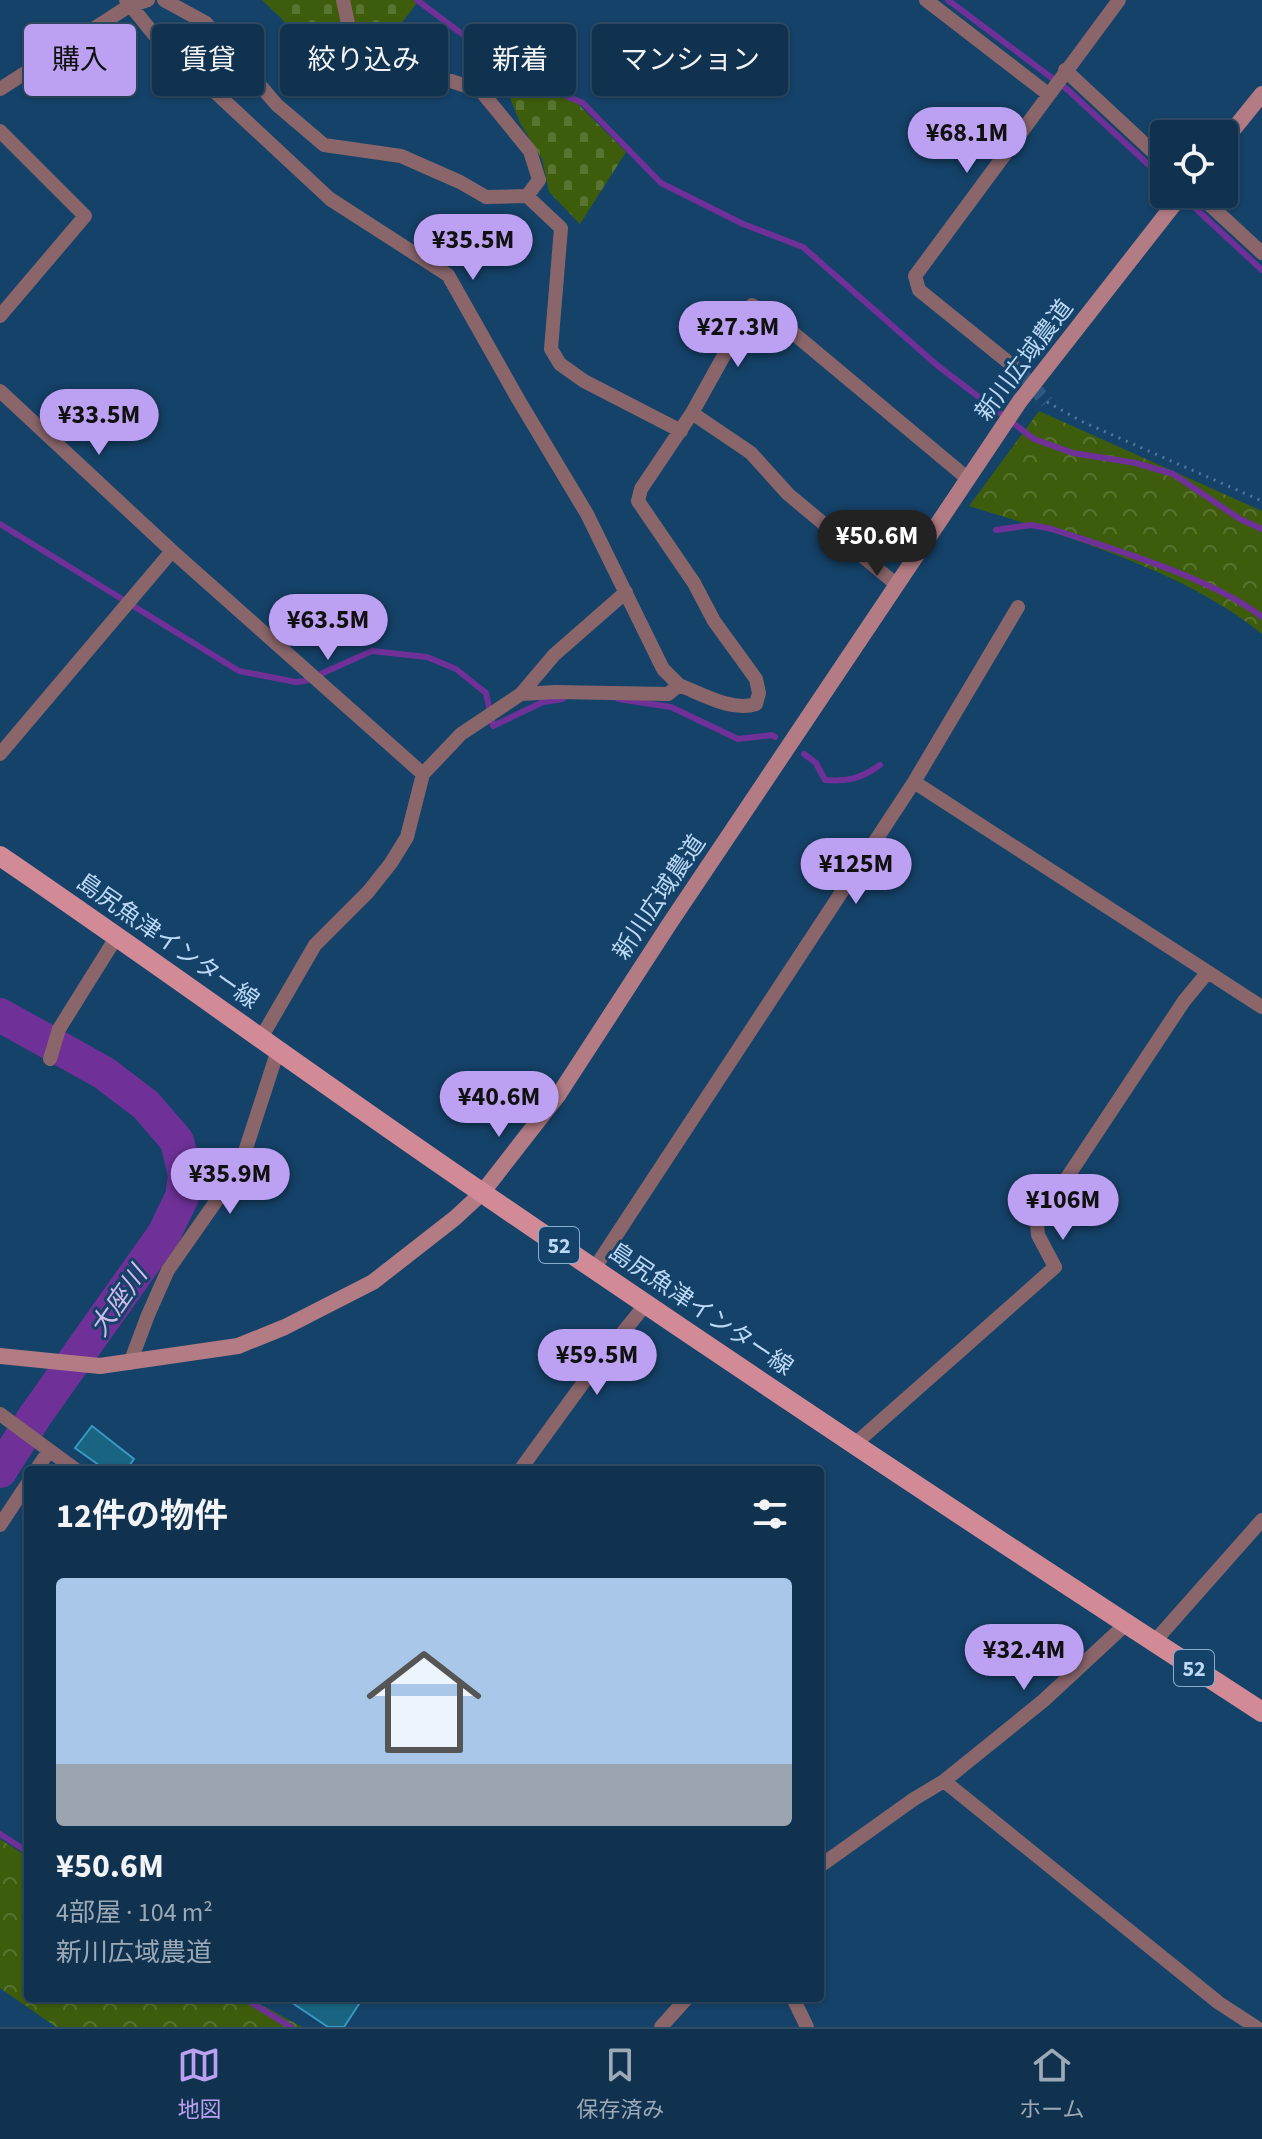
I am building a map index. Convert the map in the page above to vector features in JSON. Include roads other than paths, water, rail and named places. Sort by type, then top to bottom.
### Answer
[{"type":"main road","name":"島尻魚津インター線","points":[[0,856],[594,1269],[1125,1625],[1262,1712]]},
{"type":"street","points":[[0,89],[128,3],[148,0]]},
{"type":"street","points":[[164,0],[206,23],[277,105],[324,145],[401,156],[486,197],[527,196],[561,228],[551,349],[560,364],[584,381],[681,431]]},
{"type":"street","points":[[343,0],[352,42],[363,72],[380,77],[451,81],[481,91],[530,151],[539,180],[527,196]]},
{"type":"street","points":[[926,0],[1048,94]]},
{"type":"street","points":[[1018,370],[919,290],[915,276],[1119,0]]},
{"type":"street","points":[[128,3],[157,38],[330,199],[448,275],[587,514],[663,669],[679,685],[734,706],[756,704],[759,693],[756,679],[714,621],[694,583],[638,501],[641,489],[692,413],[752,305],[786,327],[967,478]]},
{"type":"street","points":[[1065,70],[1150,149]]},
{"type":"street","points":[[1238,124],[1262,94]]},
{"type":"street","points":[[0,131],[85,216],[0,316]]},
{"type":"street","name":"新川広域農道","points":[[0,1356],[100,1366],[238,1346],[285,1327],[373,1282],[482,1193],[559,1094],[1001,429],[1171,208]]},
{"type":"street","points":[[1213,208],[1262,253]]},
{"type":"street","points":[[0,391],[172,551],[423,774]]},
{"type":"street","points":[[692,413],[751,453],[788,494],[897,585]]},
{"type":"street","points":[[0,754],[172,551]]},
{"type":"street","points":[[130,1363],[168,1270],[240,1167],[269,1044],[315,945],[368,892],[391,863],[407,837],[423,774],[461,734],[521,694],[554,655],[626,592]]},
{"type":"street","points":[[594,1269],[914,782],[1018,607]]},
{"type":"street","points":[[521,694],[668,694],[679,685]]},
{"type":"street","points":[[914,782],[1262,1007]]},
{"type":"street","points":[[50,1059],[59,1029],[117,936]]},
{"type":"street","points":[[856,1443],[1055,1267],[1038,1235],[1037,1223],[1184,1001],[1208,972]]},
{"type":"street","points":[[523,1466],[594,1368],[646,1304]]},
{"type":"street","points":[[3,1418],[70,1466]]},
{"type":"street","points":[[38,1466],[46,1449]]},
{"type":"street","points":[[0,1525],[24,1489]]},
{"type":"street","points":[[1154,1642],[1262,1520]]},
{"type":"street","points":[[824,1863],[944,1781],[1043,1701],[1125,1625]]},
{"type":"street","points":[[944,1781],[1219,2003],[1256,2027]]},
{"type":"street","points":[[661,2027],[683,2002]]},
{"type":"street","points":[[795,2002],[807,2027]]},
{"type":"waterway","points":[[417,0],[518,76],[583,103],[661,183],[743,224],[803,247],[938,366],[1034,439],[1073,453],[1136,463],[1173,474],[1240,519],[1262,529]]},
{"type":"waterway","points":[[948,0],[1068,90],[1150,166]]},
{"type":"waterway","points":[[1195,208],[1262,270]]},
{"type":"waterway","points":[[0,524],[239,671],[296,682],[305,681],[372,651],[427,657],[456,669],[486,693],[493,726],[543,702],[563,699]]},
{"type":"waterway","points":[[996,530],[1031,525],[1104,546],[1216,589],[1262,617]]},
{"type":"waterway","points":[[618,699],[671,707],[738,739],[775,737]]},
{"type":"waterway","points":[[804,754],[816,763],[825,780],[854,778],[880,765]]},
{"type":"waterway","name":"大座川","points":[[0,1015],[104,1073],[146,1105],[177,1141],[185,1175],[182,1197],[164,1234],[35,1416],[0,1471]]},
{"type":"waterway","points":[[0,1834],[24,1849]]},
{"type":"waterway","points":[[250,2002],[291,2027]]},
{"type":"tunnel","points":[[1018,370],[1047,402]]}]
